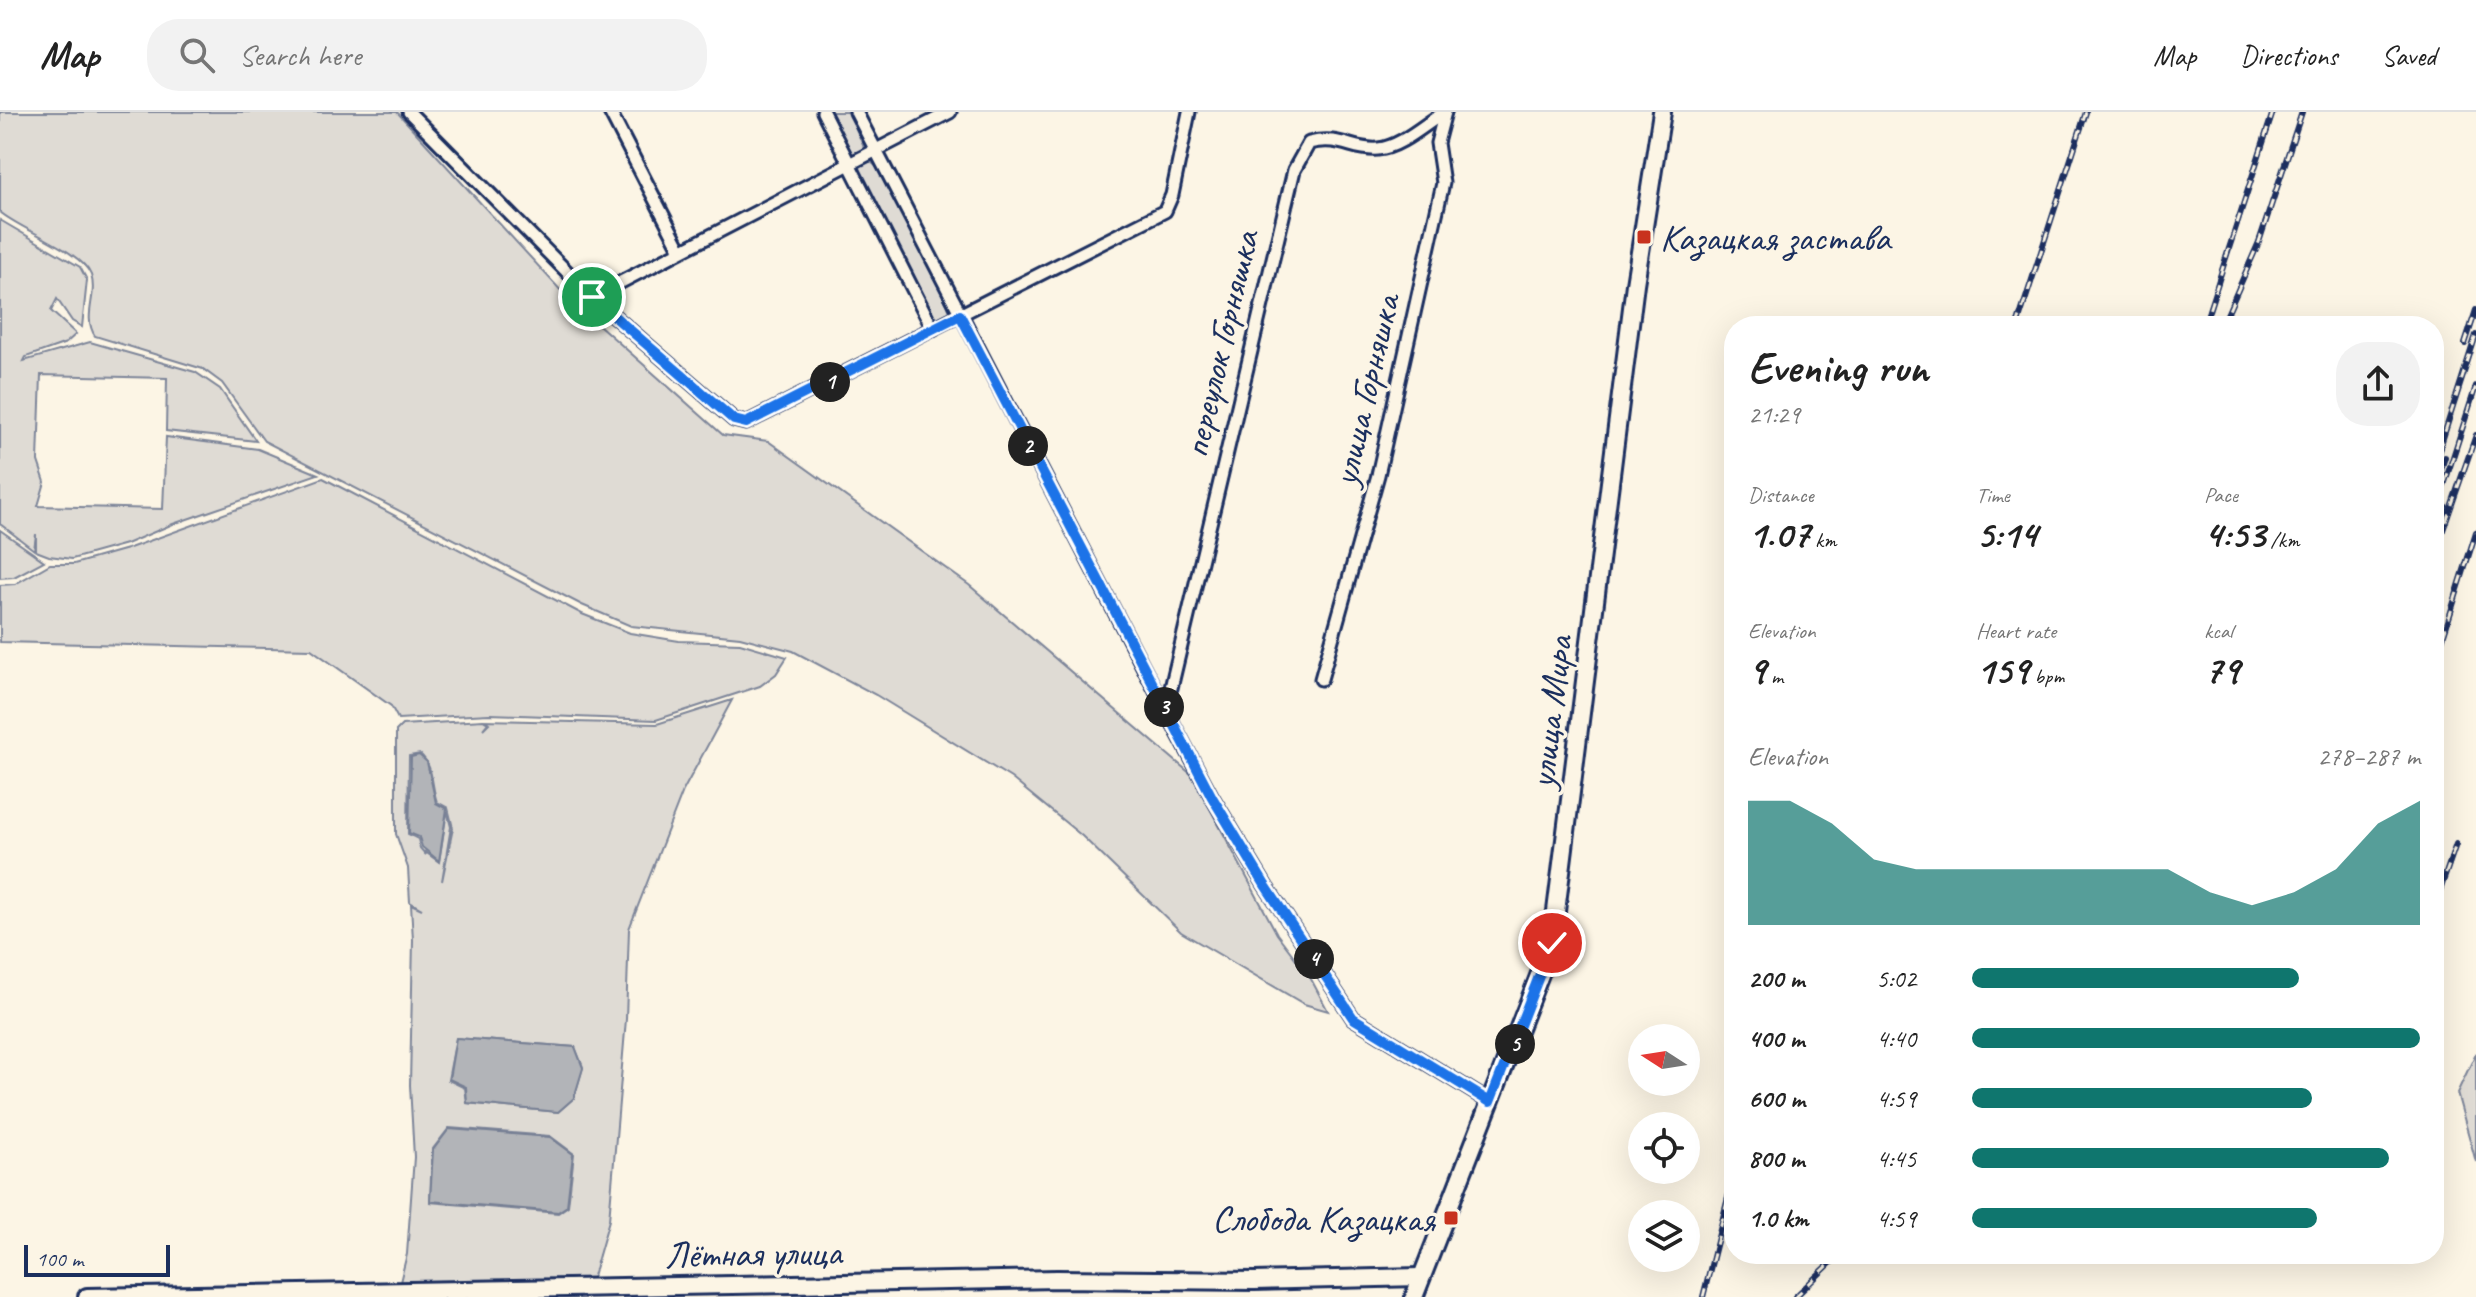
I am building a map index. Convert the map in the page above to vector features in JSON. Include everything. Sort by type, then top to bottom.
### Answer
[{"type":"street","points":[[409,112],[592,297],[734,420],[746,423],[1165,211],[1172,195],[1189,112]]},
{"type":"street","points":[[610,112],[681,250]]},
{"type":"street","points":[[823,112],[933,329]]},
{"type":"street","points":[[856,112],[1162,703],[1212,797],[1265,885],[1353,1018],[1490,1102]]},
{"type":"street","points":[[592,297],[950,112]]},
{"type":"street","name":"улица Горняшка","points":[[1321,679],[1378,475],[1443,183],[1437,143],[1445,112]]},
{"type":"street","name":"переулок Горняшка","points":[[1162,703],[1171,688],[1294,170],[1309,143],[1327,139],[1375,149],[1392,146],[1445,112]]},
{"type":"street","name":"улица Мира","points":[[1414,1297],[1552,943],[1635,284],[1662,112]]},
{"type":"street","name":"Лётная улица","points":[[87,1297],[1041,1280],[1255,1281],[1420,1277]]},
{"type":"shaded area","points":[[0,112],[397,112],[564,294],[723,435],[768,441],[969,585],[1192,775],[1277,934],[1311,979],[1328,1011],[1304,1004],[1181,932],[1082,836],[1011,778],[876,695],[793,651],[740,637],[631,626],[582,605],[264,441],[222,383],[203,369],[95,336],[90,321],[93,283],[85,266],[64,249],[0,212]]},
{"type":"shaded area","points":[[828,112],[849,112],[865,150],[858,155],[850,153]]},
{"type":"shaded area","points":[[863,162],[871,162],[878,168],[947,304],[950,312],[948,318],[939,322],[935,319],[861,176],[860,166]]},
{"type":"shaded area","points":[[0,220],[80,267],[87,280],[82,327],[72,321],[57,299],[51,311],[76,334],[66,343],[26,357],[24,361],[90,342],[195,372],[220,389],[256,441],[166,431],[167,378],[41,375],[38,461],[45,482],[38,506],[163,509],[166,437],[258,449],[318,474],[173,524],[126,544],[72,559],[36,551],[36,534],[34,550],[0,524]]},
{"type":"shaded area","points":[[323,478],[582,614],[630,633],[679,641],[740,643],[787,657],[776,674],[760,686],[656,720],[489,714],[398,719],[391,706],[311,649],[0,642],[0,585],[15,584],[50,564],[74,564],[127,549]]},
{"type":"shaded area","points":[[0,530],[44,561],[14,577],[0,578]]},
{"type":"shaded area","points":[[732,700],[683,791],[629,929],[626,1019],[609,1220],[591,1283],[399,1286],[407,1254],[414,1157],[410,1085],[411,904],[422,909],[410,902],[408,868],[396,834],[396,731],[402,725],[483,720],[488,723],[483,729],[489,723],[485,720],[657,724]],"holes":[[[420,754],[430,770],[437,802],[448,808],[453,828],[442,881],[451,827],[447,811],[439,862],[424,851],[426,855],[420,848],[418,839],[408,834],[409,756]],[[456,1038],[575,1047],[583,1067],[574,1098],[558,1112],[467,1103],[465,1088],[448,1080]],[[449,1128],[550,1136],[574,1154],[568,1206],[558,1213],[430,1202],[432,1150]]]},
{"type":"shaded area","points":[[419,755],[427,762],[436,803],[447,809],[439,861],[422,847],[419,837],[409,833],[411,757]]},
{"type":"shaded area","points":[[456,1038],[575,1047],[583,1068],[574,1098],[558,1112],[467,1103],[466,1087],[449,1079]]},
{"type":"shaded area","points":[[2476,1053],[2476,1162],[2457,1093]]},
{"type":"shaded area","points":[[449,1129],[550,1137],[573,1154],[567,1206],[558,1212],[430,1201],[433,1150]]},
{"type":"railway","points":[[2020,316],[2086,112]]},
{"type":"railway","points":[[2207,316],[2273,112]]},
{"type":"railway","points":[[2226,316],[2259,242],[2302,112]]},
{"type":"railway","points":[[2465,344],[2476,310]]},
{"type":"railway","points":[[2444,435],[2476,335]]},
{"type":"railway","points":[[2444,485],[2476,386]]},
{"type":"railway","points":[[2444,527],[2476,435]]},
{"type":"railway","points":[[2444,634],[2476,532]]},
{"type":"railway","points":[[2444,879],[2456,844]]},
{"type":"railway","points":[[1703,1297],[1724,1214]]},
{"type":"railway","points":[[1795,1297],[1830,1264]]},
{"type":"place","name":"Казацкая застава","points":[[1644,237]]},
{"type":"place","name":"Слобода Казацкая","points":[[1451,1218]]},
{"type":"route","points":[[592,297],[734,420],[746,423],[960,315],[1212,797],[1265,885],[1353,1018],[1490,1102],[1552,943]]}]
